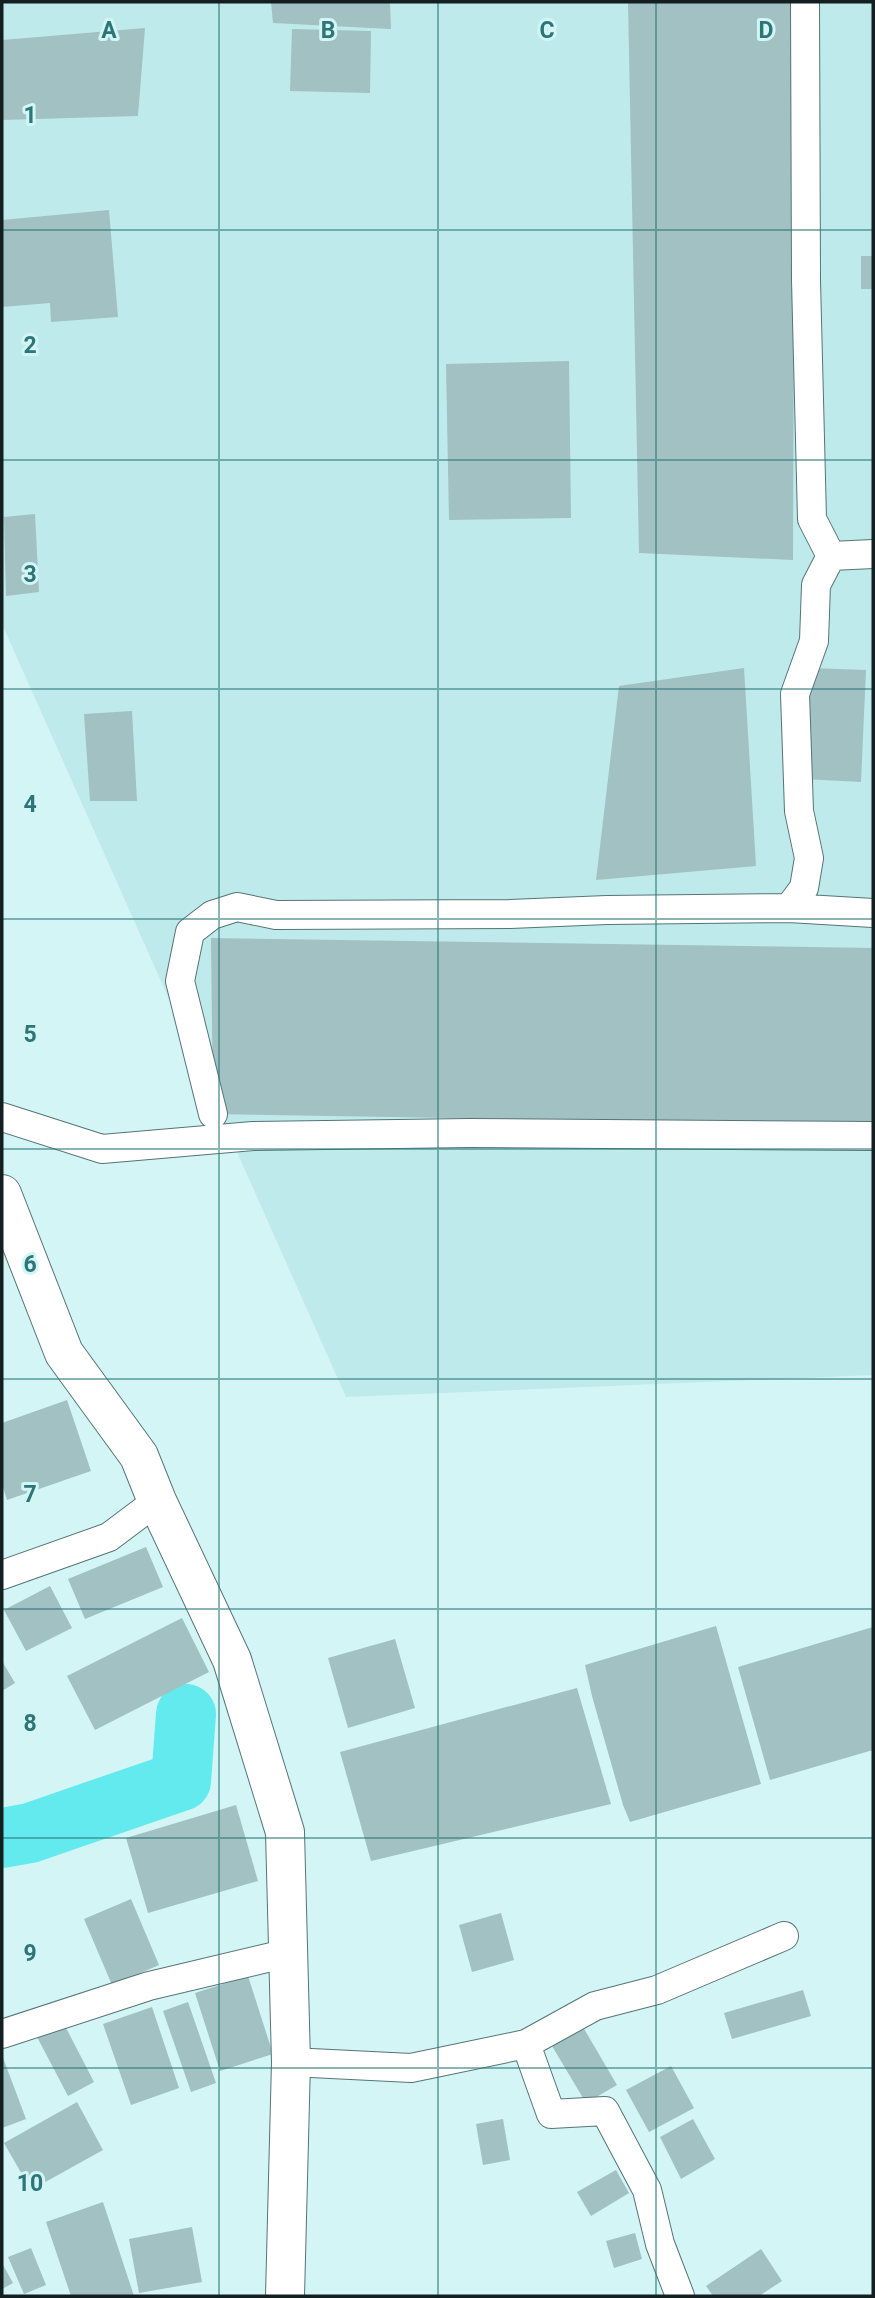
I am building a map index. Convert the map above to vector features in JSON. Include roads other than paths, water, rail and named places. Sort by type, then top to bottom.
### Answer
[{"type":"main road","points":[[2,1194],[64,1353],[139,1457],[232,1660],[285,1832],[291,2062],[285,2296]]},
{"type":"street","points":[[805,2],[806,280],[812,519],[831,556]]},
{"type":"street","points":[[831,556],[873,554]]},
{"type":"street","points":[[789,908],[804,888],[809,858],[799,811],[794,694],[814,642],[816,584],[831,556]]},
{"type":"street","points":[[213,1114],[180,981],[190,932],[212,915],[237,907],[276,915],[510,914],[789,908],[873,913]]},
{"type":"street","points":[[2,1117],[102,1149],[253,1136],[469,1133],[873,1136]]},
{"type":"street","points":[[2,1575],[109,1537],[157,1501]]},
{"type":"street","points":[[291,2062],[411,2068],[526,2044],[595,2006],[657,1990],[784,1936]]},
{"type":"street","points":[[2,2034],[149,1986],[288,1953]]},
{"type":"street","points":[[526,2044],[551,2114],[605,2111],[647,2190],[660,2244],[680,2296]]},
{"type":"waterway","points":[[2,1838],[30,1833],[181,1781],[186,1714]]}]
